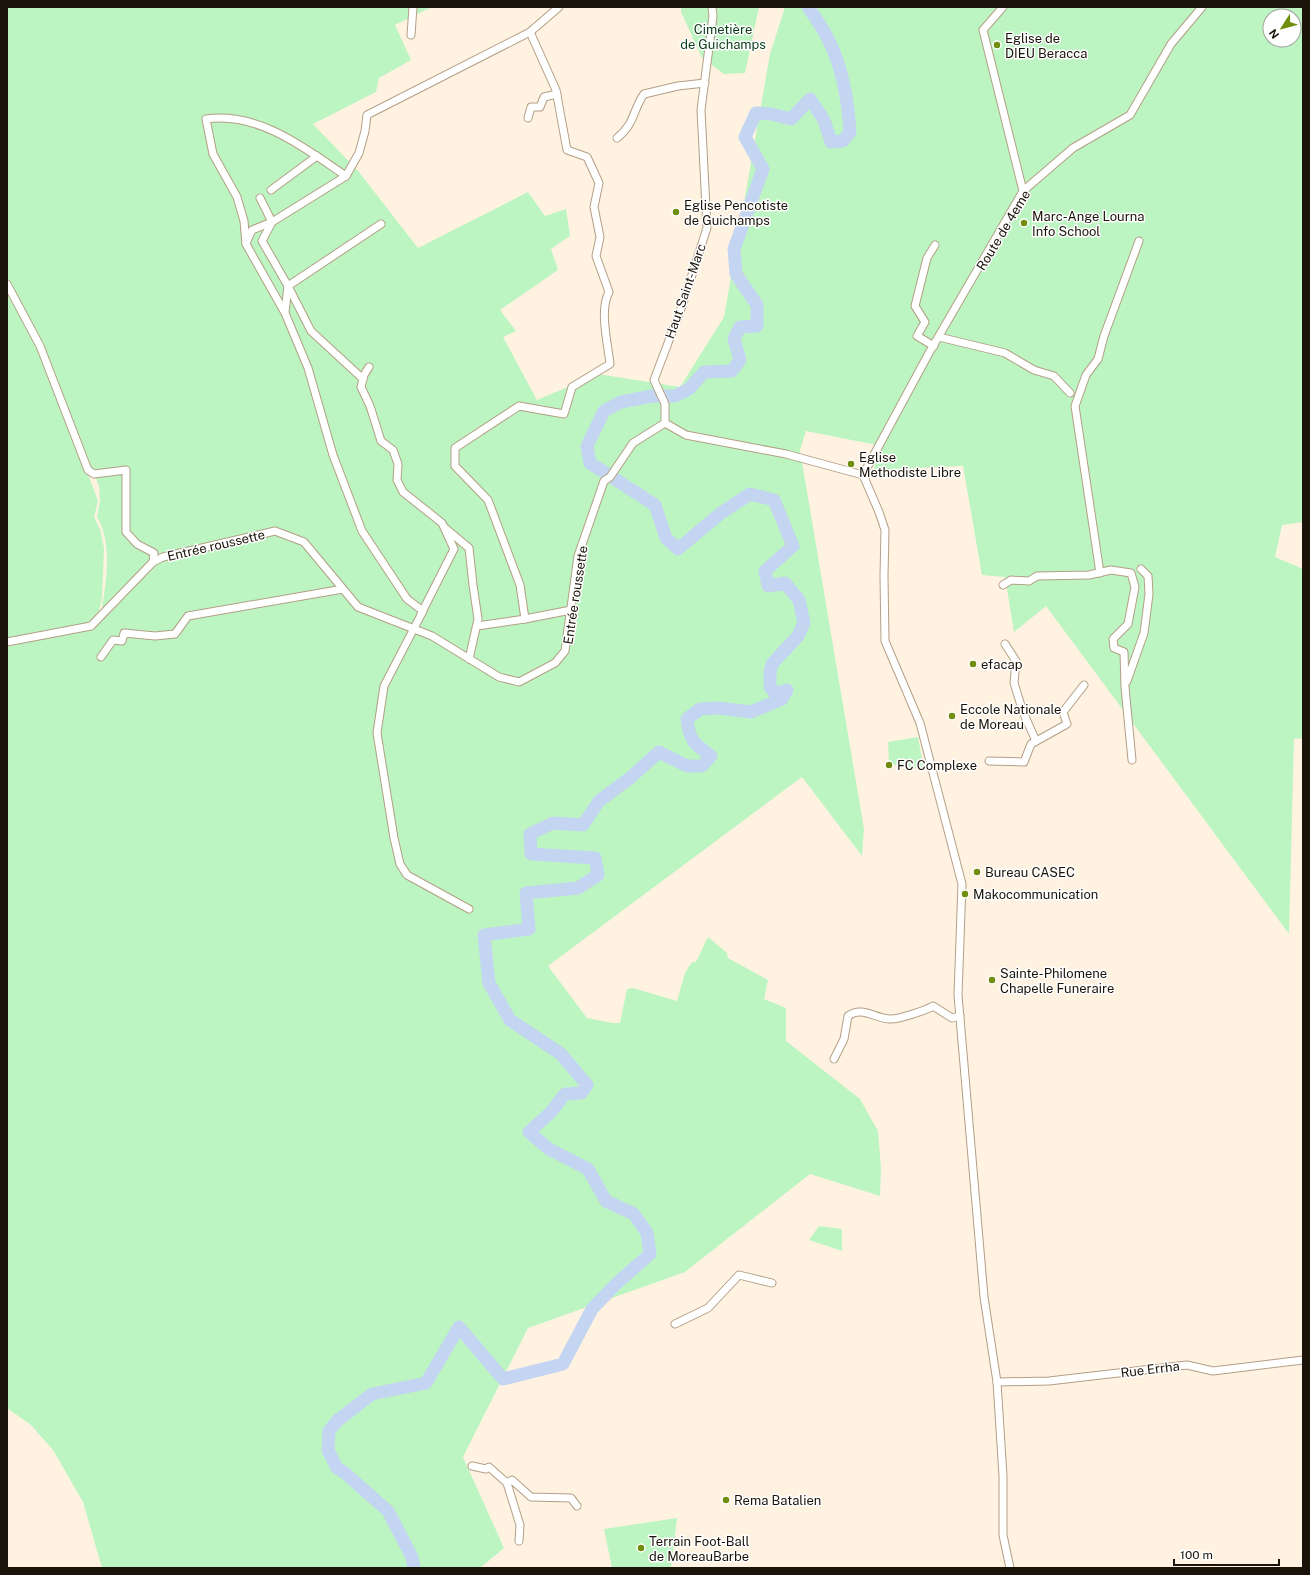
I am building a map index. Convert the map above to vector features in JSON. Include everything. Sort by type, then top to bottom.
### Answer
[{"type":"street","points":[[411,35],[413,7]]},
{"type":"street","points":[[246,244],[252,230],[272,222],[346,176],[359,153],[365,131],[367,115],[530,32],[559,7]]},
{"type":"street","name":"Haut Saint-Marc","points":[[665,423],[665,404],[654,380],[682,306],[707,228],[701,110],[713,16],[712,7]]},
{"type":"street","points":[[1003,7],[983,30],[1023,191]]},
{"type":"street","name":"Route de 4eme","points":[[863,475],[939,337],[1023,191],[1073,148],[1130,115],[1171,44],[1202,7]]},
{"type":"street","points":[[525,619],[520,585],[488,500],[455,466],[455,448],[518,406],[564,413],[572,387],[610,364],[605,326],[605,300],[609,292],[596,256],[600,237],[594,207],[599,183],[587,157],[567,150],[557,94],[530,32]]},
{"type":"street","points":[[617,138],[631,123],[644,94],[678,86],[705,83]]},
{"type":"street","points":[[528,118],[531,107],[540,107],[544,97],[557,94]]},
{"type":"street","points":[[346,176],[296,142],[251,123],[218,118],[206,119],[213,154],[236,197],[244,221],[246,244],[285,313],[308,368],[333,456],[362,530],[407,599],[423,611],[422,614]]},
{"type":"street","points":[[271,190],[317,156]]},
{"type":"street","points":[[260,198],[272,222]]},
{"type":"street","points":[[272,222],[262,241],[288,286],[311,331],[363,379]]},
{"type":"street","points":[[285,313],[288,286],[381,224]]},
{"type":"street","points":[[1100,572],[1076,406],[1086,375],[1098,359],[1104,336],[1138,240]]},
{"type":"street","points":[[934,346],[917,336],[925,322],[915,306],[927,258],[935,245]]},
{"type":"street","points":[[7,284],[40,346],[88,470],[94,474],[126,470],[126,532],[136,544],[154,553],[153,562]]},
{"type":"street","points":[[939,337],[1005,353],[1034,370],[1054,376],[1070,394]]},
{"type":"street","points":[[369,367],[361,387],[370,406],[381,442],[393,450],[398,464],[397,480],[402,492],[442,523],[454,549],[384,686],[377,733],[394,838],[400,864],[408,875],[469,909]]},
{"type":"street","points":[[665,423],[686,435],[786,454],[863,475],[880,512],[885,530],[885,641],[920,723],[962,884],[958,995],[984,1297],[996,1382],[1003,1476],[1003,1535],[1010,1568]]},
{"type":"street","name":"Entrée roussette","points":[[7,642],[91,626],[153,562],[163,556],[276,531],[304,542],[358,607],[413,630],[432,636],[499,677],[519,682],[555,663],[565,651],[578,556],[604,481],[610,477],[633,443],[665,423]]},
{"type":"street","points":[[443,526],[469,548],[472,585],[478,618],[469,659]]},
{"type":"street","points":[[1125,687],[1144,633],[1149,594],[1148,576],[1142,569]]},
{"type":"street","points":[[1003,585],[1011,580],[1029,581],[1037,576],[1089,575],[1111,570],[1131,573],[1135,587],[1128,624],[1113,640],[1114,648],[1124,652],[1125,687],[1132,760]]},
{"type":"street","points":[[101,657],[113,640],[122,641],[124,633],[155,636],[176,634],[188,616],[343,589]]},
{"type":"street","points":[[477,626],[571,610]]},
{"type":"street","points":[[1005,644],[1016,661],[1014,683],[1023,712],[1036,741]]},
{"type":"street","points":[[989,761],[1024,762],[1031,744],[1067,724],[1063,712],[1084,685]]},
{"type":"street","points":[[834,1059],[844,1039],[848,1016],[854,1012],[860,1011],[890,1020],[914,1014],[933,1006],[952,1018],[960,1016]]},
{"type":"street","points":[[674,1324],[708,1308],[739,1275],[772,1283]]},
{"type":"street","name":"Rue Errha","points":[[996,1382],[1050,1381],[1187,1365],[1213,1371],[1303,1360]]},
{"type":"street","points":[[472,1466],[486,1469],[489,1467],[507,1484],[520,1525],[519,1541]]},
{"type":"street","points":[[507,1484],[512,1480],[531,1497],[571,1498],[577,1506]]},
{"type":"green space","points":[[7,7],[432,7],[395,25],[411,60],[379,78],[376,92],[313,124],[359,172],[418,248],[528,192],[545,216],[566,209],[570,236],[551,249],[558,270],[500,310],[516,331],[503,337],[537,400],[598,374],[680,387],[724,317],[770,54],[785,7],[1303,7],[1303,522],[1282,525],[1275,557],[1303,569],[1303,738],[1294,739],[1289,934],[1046,606],[1014,632],[1005,577],[982,575],[963,466],[874,470],[877,445],[806,431],[800,450],[864,829],[862,856],[802,777],[548,966],[587,1018],[620,1023],[627,989],[633,988],[677,1001],[685,973],[692,962],[696,962],[708,937],[727,953],[728,958],[768,980],[764,999],[786,1008],[786,1041],[860,1099],[878,1131],[881,1168],[880,1196],[810,1174],[685,1272],[528,1328],[463,1457],[504,1548],[480,1568],[102,1568],[83,1502],[53,1450],[31,1425],[7,1408],[7,286],[50,374],[98,501],[94,517],[100,529],[104,548],[102,599],[98,615],[101,613],[107,564],[105,539],[97,517],[100,501],[99,486],[38,337],[7,279]]},
{"type":"green space","name":"Cimetière de Guichamps","points":[[681,7],[759,7],[745,73],[724,74],[702,58],[681,12]]},
{"type":"green space","points":[[918,737],[924,769],[889,764],[888,742]]},
{"type":"green space","points":[[819,1226],[842,1229],[842,1251],[809,1240]]},
{"type":"green space","name":"Terrain Foot-Ball de MoreauBarbe","points":[[677,1518],[671,1568],[612,1568],[604,1529]]},
{"type":"waterway","points":[[414,1568],[412,1557],[388,1511],[345,1473],[337,1468],[328,1450],[329,1431],[337,1421],[372,1394],[426,1383],[459,1327],[503,1379],[563,1364],[592,1309],[616,1284],[650,1254],[647,1233],[634,1214],[606,1201],[588,1169],[549,1149],[529,1132],[551,1112],[565,1094],[581,1093],[587,1085],[561,1054],[510,1020],[489,983],[484,935],[529,929],[526,893],[578,888],[598,875],[595,858],[531,854],[530,834],[553,823],[583,825],[599,801],[630,778],[659,752],[687,766],[702,766],[711,756],[693,741],[689,732],[687,719],[700,709],[718,708],[751,712],[782,699],[787,690],[775,693],[770,687],[770,672],[772,664],[798,636],[804,623],[799,600],[785,583],[768,586],[765,571],[793,546],[774,500],[750,494],[721,513],[678,549],[666,538],[655,505],[590,463],[587,446],[604,411],[621,402],[652,396],[675,396],[689,389],[704,372],[732,371],[740,360],[734,339],[740,327],[757,326],[757,305],[736,274],[734,249],[763,169],[745,137],[756,113],[771,114],[791,119],[810,99],[824,120],[831,142],[843,141],[850,132],[844,84],[837,61],[826,35],[808,7]]},
{"type":"place","name":"Eglise de DIEU Beracca","points":[[997,45]]},
{"type":"place","name":"Eglise Pencotiste de Guichamps","points":[[676,212]]},
{"type":"place","name":"Marc-Ange Lourna Info School","points":[[1024,223]]},
{"type":"place","name":"Eglise Methodiste Libre","points":[[851,464]]},
{"type":"place","name":"efacap","points":[[973,664]]},
{"type":"place","name":"Eccole Nationale de Moreau","points":[[952,716]]},
{"type":"place","name":"FC Complexe","points":[[889,765]]},
{"type":"place","name":"Bureau CASEC","points":[[977,872]]},
{"type":"place","name":"Makocommunication","points":[[965,894]]},
{"type":"place","name":"Sainte-Philomene Chapelle Funeraire","points":[[992,980]]},
{"type":"place","name":"Rema Batalien","points":[[726,1500]]},
{"type":"place","name":"Terrain Foot-Ball de MoreauBarbe","points":[[641,1548]]}]
